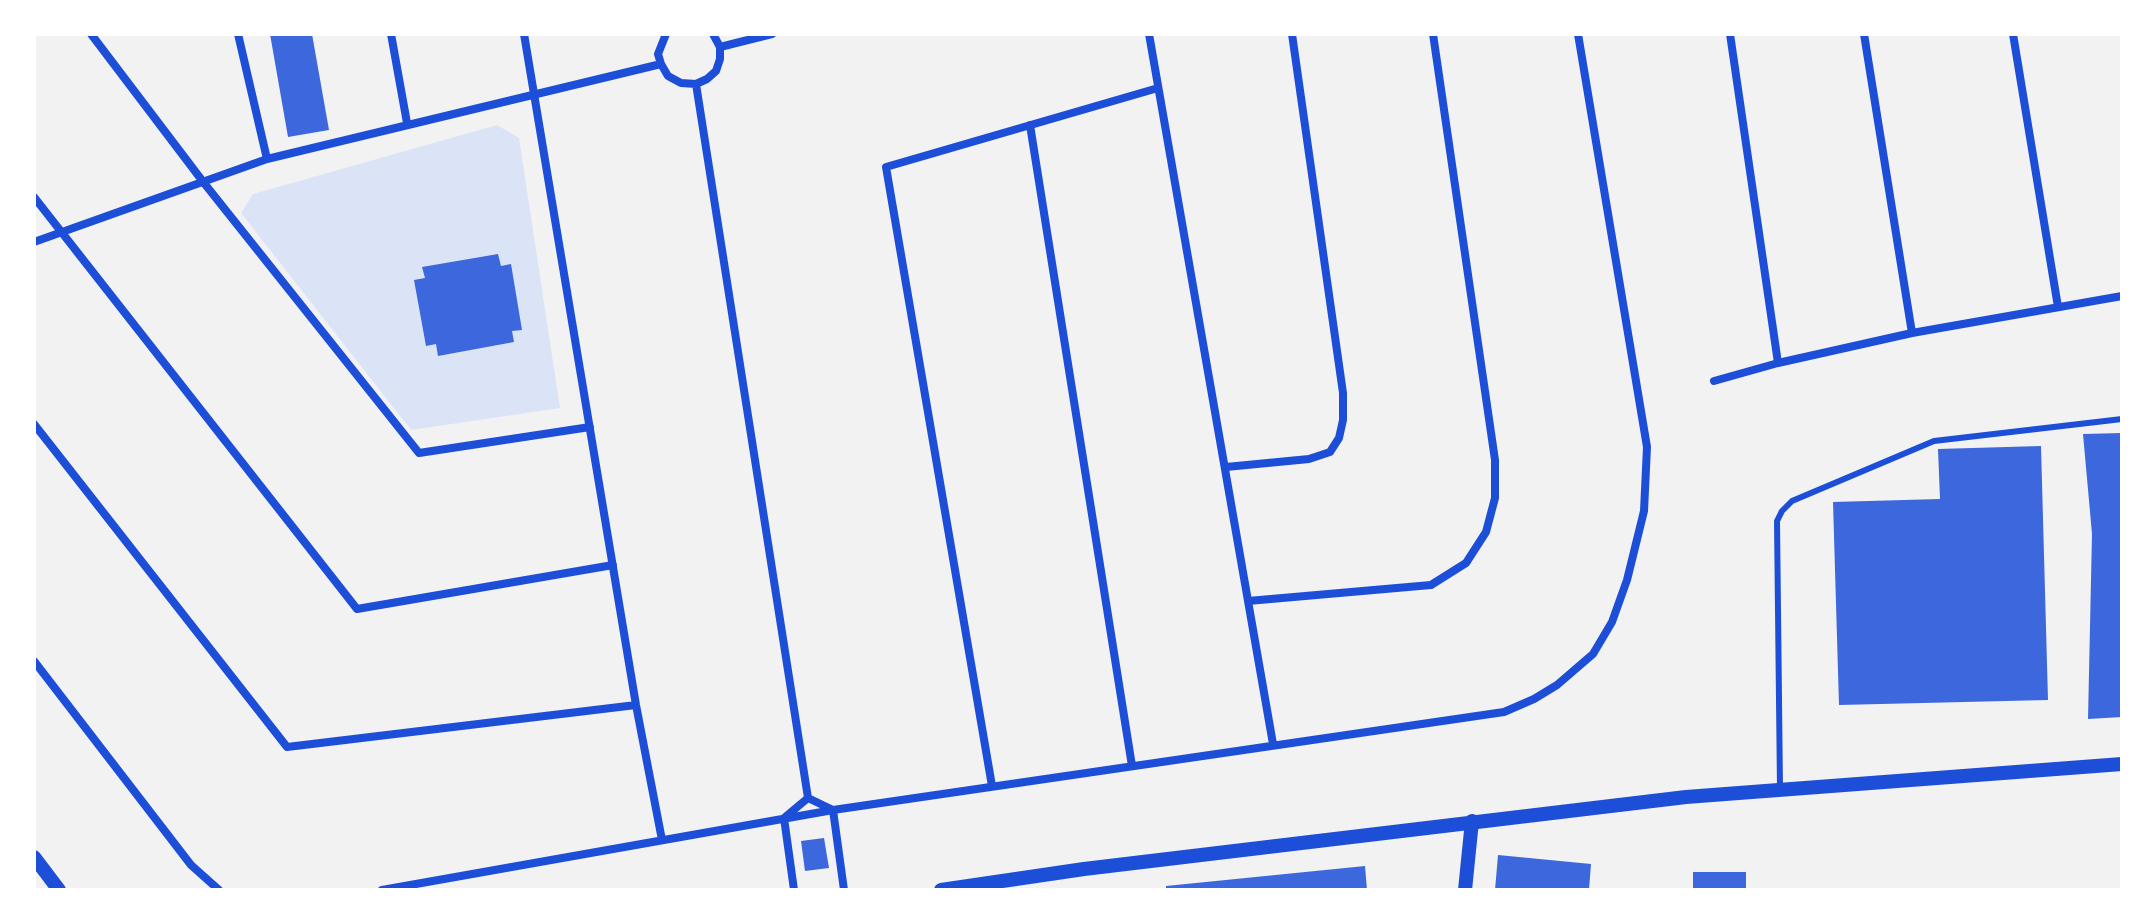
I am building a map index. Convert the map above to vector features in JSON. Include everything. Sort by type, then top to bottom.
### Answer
[{"type":"street","points":[[91,34],[204,183],[419,453],[590,427]]},
{"type":"street","points":[[238,34],[267,159]]},
{"type":"street","points":[[391,34],[407,123]]},
{"type":"street","points":[[524,34],[636,705],[662,840]]},
{"type":"street","points":[[666,34],[658,54],[668,76],[681,83],[696,84],[716,71],[720,47],[713,34]]},
{"type":"street","points":[[720,47],[772,34]]},
{"type":"street","points":[[1149,34],[1273,744]]},
{"type":"street","points":[[1226,467],[1309,459],[1330,452],[1339,438],[1343,420],[1343,393],[1292,34]]},
{"type":"street","points":[[1248,601],[1431,585],[1466,563],[1486,532],[1495,498],[1495,460],[1433,34]]},
{"type":"street","points":[[382,890],[833,810],[1504,712],[1557,685],[1593,654],[1612,622],[1627,580],[1644,511],[1647,447],[1578,34]]},
{"type":"street","points":[[1730,34],[1778,363]]},
{"type":"street","points":[[1864,34],[1912,333]]},
{"type":"street","points":[[2013,34],[2058,307]]},
{"type":"street","points":[[34,242],[267,159],[661,64]]},
{"type":"street","points":[[696,84],[808,798]]},
{"type":"street","points":[[992,786],[886,167],[1158,88]]},
{"type":"street","points":[[1030,125],[1132,766]]},
{"type":"street","points":[[34,197],[357,609],[613,565]]},
{"type":"street","points":[[1714,381],[1778,363],[1912,333],[2122,296]]},
{"type":"street","points":[[34,424],[287,747],[636,705]]},
{"type":"street","points":[[34,661],[191,865],[219,890]]},
{"type":"street","points":[[941,890],[1084,869],[1670,798],[2122,764]]},
{"type":"street","points":[[808,798],[833,810]]},
{"type":"street","points":[[784,818],[808,798]]},
{"type":"street","points":[[833,810],[844,890]]},
{"type":"street","points":[[784,818],[794,890]]},
{"type":"street","points":[[1465,890],[1472,821]]},
{"type":"street","points":[[34,857],[59,890]]},
{"type":"lane","points":[[1780,789],[1777,521],[1782,511],[1792,501],[1934,441],[2122,419]]},
{"type":"shaded area","points":[[497,125],[519,138],[560,408],[411,430],[241,213],[253,194]]},
{"type":"building","points":[[270,34],[312,34],[329,130],[288,137]]},
{"type":"building","points":[[498,254],[501,266],[511,264],[522,330],[512,331],[514,342],[438,356],[436,344],[426,346],[414,280],[425,278],[422,267]]},
{"type":"building","points":[[2122,433],[2122,717],[2088,719],[2092,534],[2083,434]]},
{"type":"building","points":[[2041,446],[2048,700],[1839,705],[1833,502],[1940,499],[1938,449]]},
{"type":"building","points":[[824,838],[829,868],[805,871],[801,841]]},
{"type":"building","points":[[1498,855],[1591,864],[1589,890],[1495,890]]},
{"type":"building","points":[[1365,866],[1367,890],[1166,890],[1166,886]]},
{"type":"building","points":[[1693,872],[1746,872],[1746,890],[1693,890]]}]
